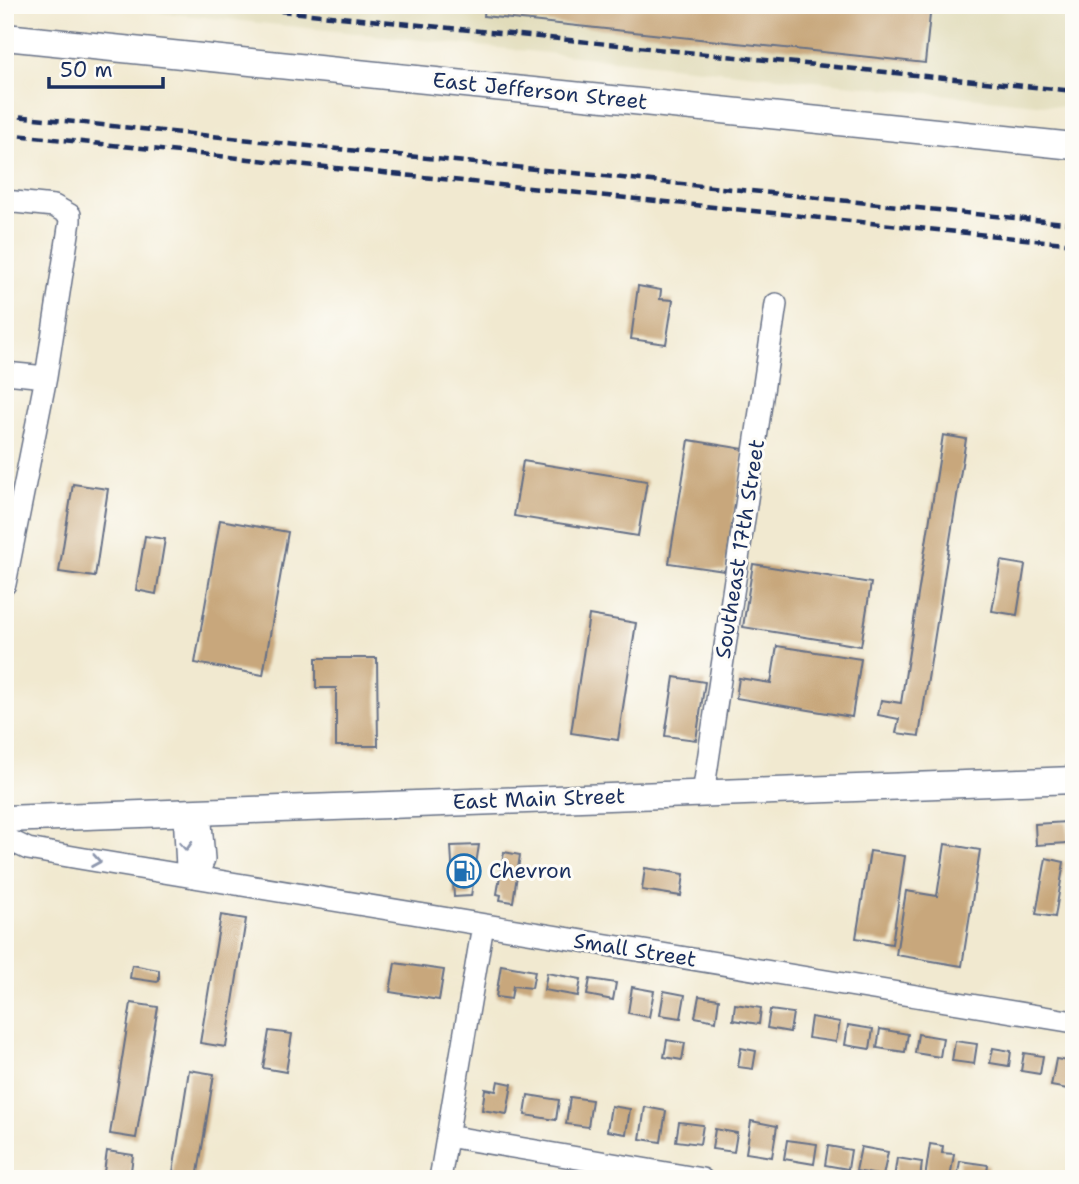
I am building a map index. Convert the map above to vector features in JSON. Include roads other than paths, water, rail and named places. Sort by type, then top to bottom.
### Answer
[{"type":"main road","name":"East Jefferson Street","points":[[5,37],[1074,146]]},
{"type":"main road","name":"East Main Street","points":[[5,820],[1074,780]]},
{"type":"street","points":[[5,201],[54,206],[70,215],[46,377],[5,584]]},
{"type":"street","name":"Southeast 17th Street","points":[[703,794],[776,304]]},
{"type":"street","points":[[5,373],[46,377]]},
{"type":"street","points":[[192,812],[187,867],[197,877]]},
{"type":"street","name":"Small Street","points":[[5,838],[28,849],[1074,1022]]},
{"type":"street","points":[[440,1179],[483,925]]},
{"type":"street","points":[[447,1136],[702,1179]]},
{"type":"railway","points":[[221,5],[1074,91]]},
{"type":"railway","points":[[5,115],[1074,224]]},
{"type":"railway","points":[[5,134],[1074,244]]},
{"type":"place","name":"Chevron","points":[[464,871]]}]
